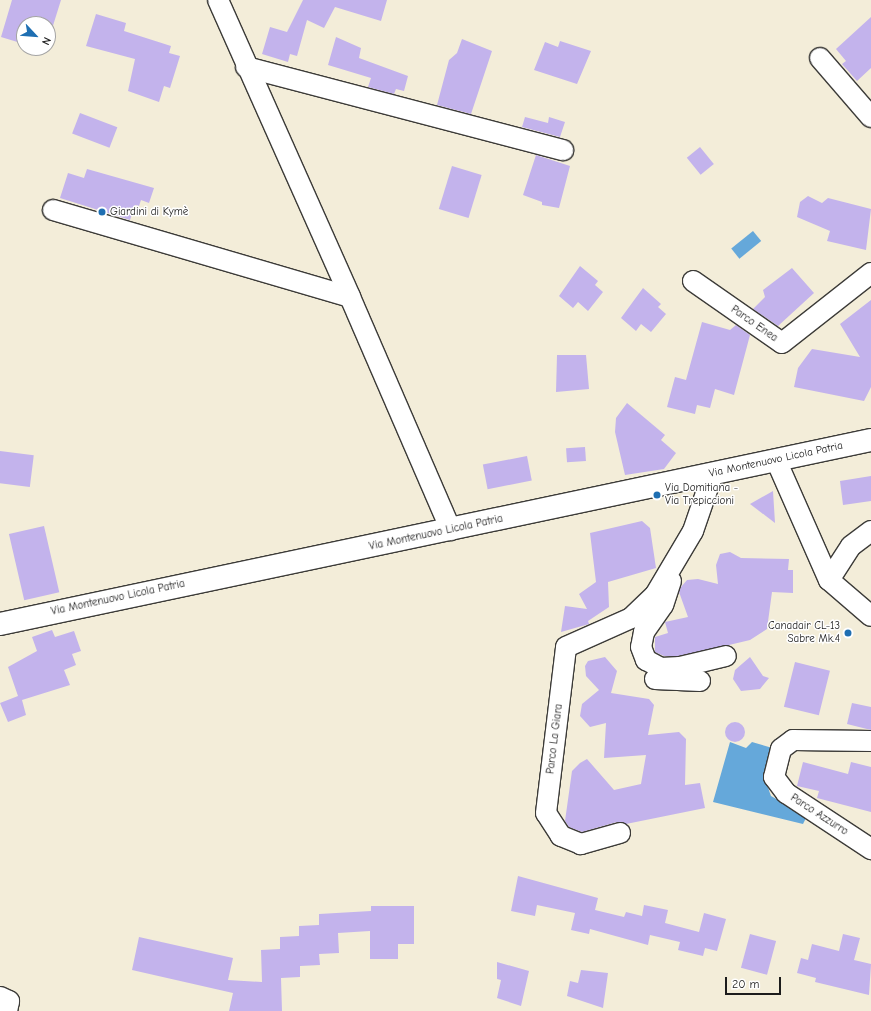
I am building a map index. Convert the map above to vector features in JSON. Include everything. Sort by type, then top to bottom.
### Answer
[{"type":"main road","name":"Via Montenuovo Licola Patria","points":[[0,624],[451,530],[871,440]]},
{"type":"street","points":[[218,0],[246,67],[350,297],[451,530]]},
{"type":"street","points":[[820,58],[871,117]]},
{"type":"street","points":[[246,67],[563,150]]},
{"type":"street","points":[[53,210],[350,297]]},
{"type":"street","name":"Parco Enea","points":[[693,281],[782,344],[871,273]]},
{"type":"street","points":[[776,460],[829,580],[871,616]]},
{"type":"street","name":"Parco La Giara","points":[[620,833],[581,844],[562,836],[546,813],[566,647],[631,618],[655,594],[693,531],[712,473]]},
{"type":"street","points":[[829,580],[851,546],[871,532]]},
{"type":"street","name":"Parco La Giara","points":[[672,566],[663,605],[644,632],[641,647],[646,660],[661,668],[680,667],[726,656]]},
{"type":"street","points":[[631,618],[628,651],[638,669],[658,681],[700,681]]},
{"type":"street","name":"Parco Azzurro","points":[[871,741],[793,740],[781,749],[774,777],[786,793],[871,848]]},
{"type":"street","points":[[0,997],[9,1000],[7,1011]]},
{"type":"water","points":[[753,231],[761,241],[739,259],[731,249]]},
{"type":"water","points":[[730,742],[746,748],[752,742],[776,749],[766,766],[766,782],[771,796],[807,816],[803,824],[713,802]]},
{"type":"building","points":[[12,0],[61,0],[56,16],[16,16],[16,42],[1,37]]},
{"type":"building","points":[[303,0],[387,0],[381,21],[335,7],[324,28],[307,20],[297,56],[290,54],[288,62],[262,54],[270,27],[287,32]]},
{"type":"building","points":[[96,14],[126,23],[124,31],[171,46],[169,53],[180,56],[170,88],[164,86],[159,102],[128,91],[135,59],[86,46]]},
{"type":"building","points":[[871,17],[871,68],[857,81],[842,64],[846,61],[836,49]]},
{"type":"building","points":[[336,37],[361,48],[359,58],[408,76],[404,91],[396,89],[394,94],[368,87],[371,78],[328,65]]},
{"type":"building","points":[[462,39],[492,51],[471,114],[437,105],[449,60],[457,53]]},
{"type":"building","points":[[560,41],[591,51],[577,84],[534,70],[545,42],[558,47]]},
{"type":"building","points":[[80,113],[117,127],[109,148],[72,134]]},
{"type":"building","points":[[525,117],[548,123],[549,117],[565,122],[560,137],[522,127]]},
{"type":"building","points":[[700,147],[714,164],[701,175],[687,158]]},
{"type":"building","points":[[536,155],[570,166],[559,208],[542,205],[542,202],[523,195]]},
{"type":"building","points":[[452,166],[482,175],[468,218],[439,209]]},
{"type":"building","points":[[87,169],[154,188],[149,203],[141,200],[139,206],[135,205],[130,220],[60,198],[68,173],[84,178]]},
{"type":"building","points":[[808,196],[822,203],[828,198],[871,209],[866,250],[827,241],[830,231],[797,217],[800,202]]},
{"type":"building","points":[[580,266],[598,281],[595,285],[603,292],[588,311],[578,302],[573,308],[559,296]]},
{"type":"building","points":[[792,268],[814,293],[778,326],[753,309],[765,297],[763,290]]},
{"type":"building","points":[[643,288],[661,304],[658,307],[666,314],[651,332],[641,324],[636,331],[621,318]]},
{"type":"building","points":[[871,300],[871,387],[864,401],[794,387],[798,368],[812,349],[860,357],[840,324]]},
{"type":"building","points":[[702,322],[730,330],[736,325],[750,335],[734,395],[715,389],[710,408],[697,405],[695,414],[667,407],[675,377],[686,380]]},
{"type":"building","points":[[557,355],[586,355],[589,389],[556,392]]},
{"type":"building","points":[[627,403],[665,435],[661,440],[676,453],[664,469],[625,475],[615,432],[616,418]]},
{"type":"building","points":[[585,447],[586,461],[567,462],[566,448]]},
{"type":"building","points":[[0,451],[34,455],[30,487],[0,483]]},
{"type":"building","points":[[527,456],[532,481],[488,489],[483,465]]},
{"type":"building","points":[[871,476],[871,501],[843,505],[840,481]]},
{"type":"building","points":[[773,491],[775,523],[750,504]]},
{"type":"building","points":[[642,521],[650,528],[656,568],[608,582],[609,607],[588,621],[589,624],[561,632],[565,606],[587,609],[579,594],[596,582],[590,533]]},
{"type":"building","points":[[44,526],[59,592],[24,600],[9,534]]},
{"type":"building","points":[[730,552],[741,558],[789,559],[788,570],[793,570],[793,593],[772,592],[767,629],[750,640],[678,656],[664,656],[655,652],[655,637],[668,633],[665,622],[688,617],[679,592],[681,587],[687,580],[698,579],[718,584],[716,565],[720,554]]},
{"type":"building","points":[[52,630],[55,637],[74,631],[81,651],[72,654],[76,665],[64,670],[70,685],[22,700],[26,715],[8,722],[0,703],[18,696],[8,667],[37,651],[32,637]]},
{"type":"building","points":[[605,657],[617,671],[611,693],[649,699],[654,705],[648,735],[679,732],[686,739],[685,785],[700,783],[705,808],[626,824],[617,822],[582,832],[569,827],[565,821],[572,771],[580,763],[587,759],[614,790],[641,784],[646,755],[604,758],[606,723],[590,727],[580,716],[582,704],[599,690],[586,676],[585,666],[588,661]]},
{"type":"building","points":[[750,657],[763,676],[769,678],[760,689],[741,691],[733,679],[735,670]]},
{"type":"building","points":[[795,662],[830,671],[819,715],[784,707]]},
{"type":"building","points":[[852,703],[871,707],[871,730],[847,724]]},
{"type":"building","points":[[731,722],[739,722],[745,728],[745,736],[739,742],[731,742],[725,736],[725,728]]},
{"type":"building","points":[[803,762],[848,774],[851,762],[871,767],[871,812],[817,798],[819,791],[797,786]]},
{"type":"building","points":[[518,876],[598,898],[595,910],[624,917],[626,912],[642,916],[644,905],[668,910],[665,923],[699,932],[704,913],[726,919],[717,951],[705,948],[703,956],[678,950],[680,942],[650,935],[648,945],[590,929],[589,934],[571,930],[575,913],[537,905],[535,916],[511,911]]},
{"type":"building","points":[[371,906],[414,906],[414,944],[398,944],[398,959],[370,959],[370,931],[338,933],[339,953],[319,954],[320,965],[300,966],[300,977],[281,978],[282,1011],[229,1011],[233,993],[132,970],[139,937],[233,958],[228,980],[262,982],[261,950],[280,949],[280,937],[299,936],[299,926],[319,925],[319,914],[371,911]]},
{"type":"building","points":[[750,934],[776,941],[767,975],[741,968]]},
{"type":"building","points":[[843,934],[860,938],[854,960],[871,964],[869,995],[815,982],[816,978],[797,973],[801,958],[808,960],[812,944],[839,951]]},
{"type":"building","points":[[497,962],[529,971],[521,1006],[497,998],[501,980],[497,979]]},
{"type":"building","points":[[581,970],[608,973],[603,1008],[567,996],[570,981],[578,983]]},
{"type":"place","name":"Giardini di Kymè","points":[[102,212]]},
{"type":"place","name":"Via Domitiana - Via Trepiccioni","points":[[657,495]]},
{"type":"place","name":"Canadair CL-13 Sabre Mk.4","points":[[848,633]]}]
